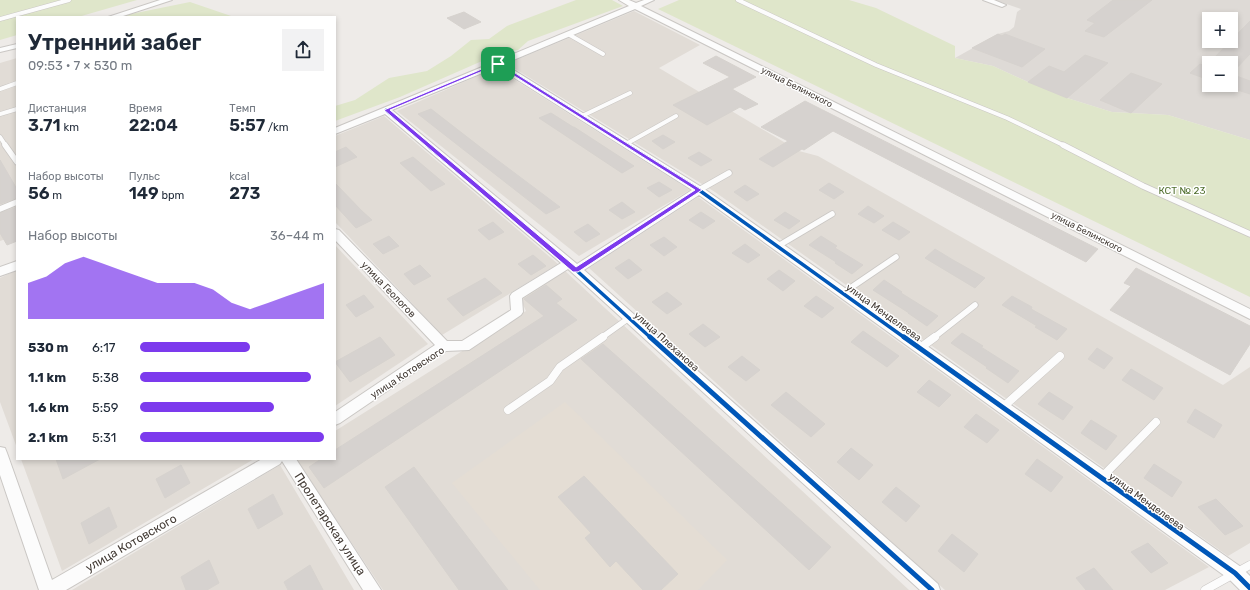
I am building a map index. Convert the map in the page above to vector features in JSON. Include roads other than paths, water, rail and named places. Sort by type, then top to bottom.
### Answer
[{"type":"street","points":[[115,16],[168,0]]},
{"type":"street","name":"улица Белинского","points":[[623,0],[1250,314]]},
{"type":"street","points":[[336,131],[650,0]]},
{"type":"street","points":[[987,0],[1002,5]]},
{"type":"street","points":[[0,50],[16,46]]},
{"type":"street","name":"улица Менделеева","points":[[498,64],[699,190],[1235,573],[1250,588]]},
{"type":"street","name":"улица Плеханова","points":[[386,110],[572,267],[932,590]]},
{"type":"street","name":"улица Котовского","points":[[336,418],[444,346],[464,346],[501,323],[517,312],[516,296],[572,267],[699,190]]},
{"type":"street","name":"улица Геологов","points":[[336,234],[444,346]]},
{"type":"street","points":[[0,272],[16,265]]},
{"type":"street","points":[[0,453],[48,590]]},
{"type":"street","name":"улица Котовского","points":[[48,590],[273,460]]},
{"type":"street","name":"Пролетарская улица","points":[[289,460],[373,590]]},
{"type":"lane","points":[[0,18],[69,0]]},
{"type":"lane","points":[[738,0],[876,65],[1007,118],[1076,151],[1143,186],[1250,234]]},
{"type":"lane","points":[[568,34],[603,54]]},
{"type":"lane","points":[[0,89],[16,83]]},
{"type":"lane","points":[[582,116],[630,93]]},
{"type":"lane","points":[[0,114],[16,108]]},
{"type":"lane","points":[[626,144],[676,116]]},
{"type":"lane","points":[[0,137],[16,161]]},
{"type":"lane","points":[[699,190],[729,173]]},
{"type":"lane","points":[[0,209],[16,202]]},
{"type":"lane","points":[[778,246],[832,214]]},
{"type":"lane","points":[[843,293],[896,257]]},
{"type":"lane","points":[[920,348],[975,304]]},
{"type":"lane","points":[[508,410],[550,381],[560,367],[630,318]]},
{"type":"lane","points":[[1003,407],[1060,356]]},
{"type":"lane","points":[[1101,478],[1156,422]]},
{"type":"lane","points":[[1205,590],[1250,565]]},
{"type":"park label","name":"КСТ № 23","points":[[1182,190]]}]
